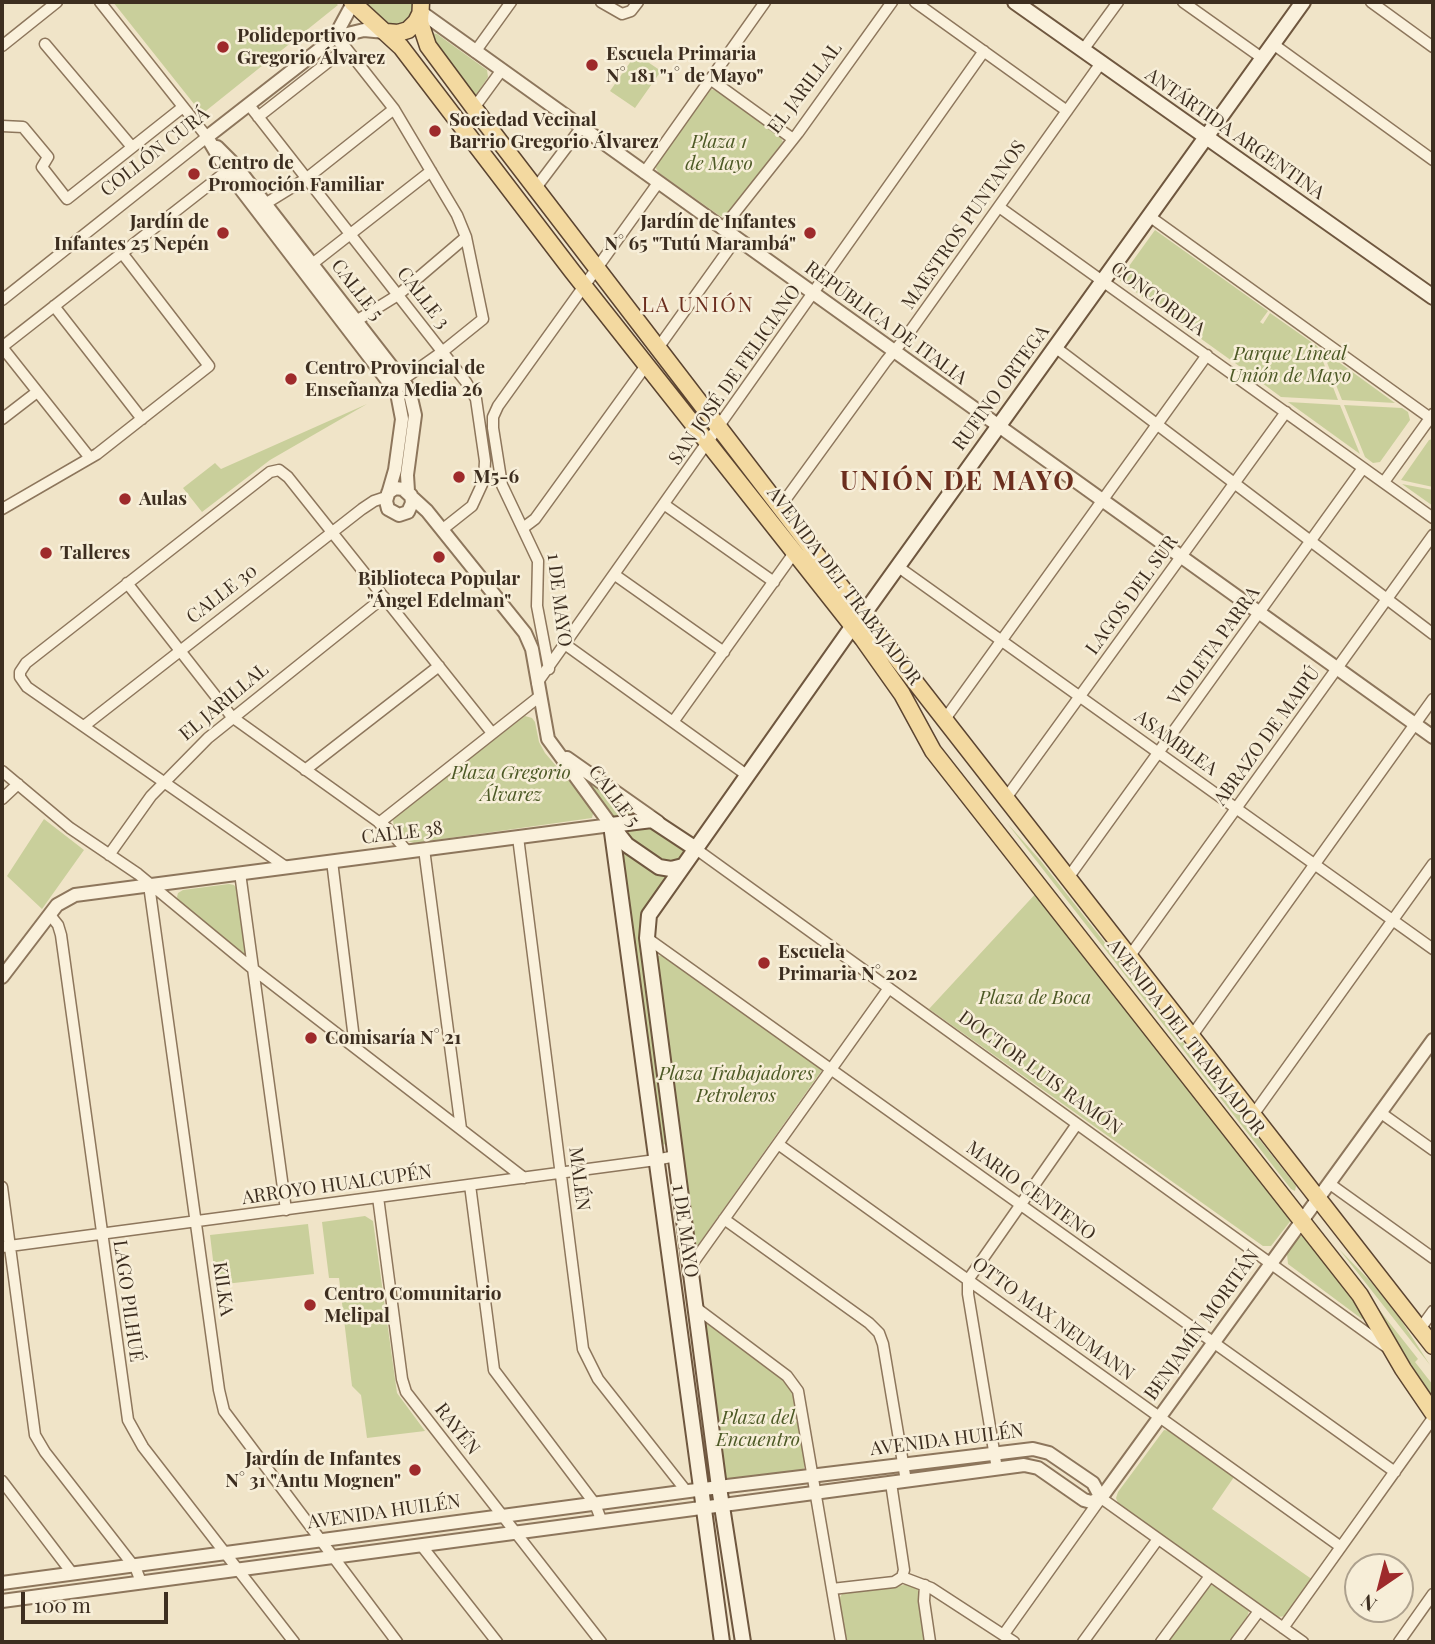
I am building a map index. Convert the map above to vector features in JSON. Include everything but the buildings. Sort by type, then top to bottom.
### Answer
[{"type":"main road","name":"AVENIDA DEL TRABAJADOR","points":[[353,2],[401,47],[794,553],[945,719],[1433,1346]]},
{"type":"main road","name":"ANTÁRTIDA ARGENTINA","points":[[1015,2],[1433,298]]},
{"type":"main road","name":"RUFINO ORTEGA","points":[[683,866],[1273,44],[1298,4]]},
{"type":"main road","name":"AVENIDA DEL TRABAJADOR","points":[[423,5],[420,22],[428,46],[780,507],[857,621],[933,751],[1360,1294],[1433,1415]]},
{"type":"main road","name":"COLLÓN CURÁ","points":[[386,32],[408,30],[416,22],[423,5]]},
{"type":"main road","name":"CALLE 38","points":[[611,825],[646,820],[659,822]]},
{"type":"main road","name":"DOCTOR LUIS RAMÓN","points":[[659,822],[695,849]]},
{"type":"main road","name":"CALLE 5","points":[[611,825],[627,845],[659,867],[671,869],[683,866]]},
{"type":"main road","name":"1 DE MAYO","points":[[611,825],[656,1160],[694,1490],[704,1508],[722,1642]]},
{"type":"main road","name":"1 DE MAYO","points":[[683,866],[649,915],[647,938],[719,1487],[743,1642]]},
{"type":"street","points":[[2,46],[57,2]]},
{"type":"street","name":"CALLE 5","points":[[100,2],[398,383],[413,398],[415,415],[407,475],[409,493],[443,529],[525,633],[532,649],[545,731],[611,825]]},
{"type":"street","name":"COLLÓN CURÁ","points":[[3,296],[334,37],[353,2]]},
{"type":"street","points":[[475,52],[511,2]]},
{"type":"street","points":[[601,2],[615,12],[626,14],[638,2]]},
{"type":"street","points":[[643,173],[765,2]]},
{"type":"street","name":"EL JARILLAL","points":[[722,229],[793,139],[892,2]]},
{"type":"street","points":[[915,2],[1067,111]]},
{"type":"street","points":[[1083,50],[1118,2]]},
{"type":"street","points":[[1183,2],[1262,58]]},
{"type":"street","points":[[1371,2],[1433,47]]},
{"type":"street","name":"REPÚBLICA DE ITALIA","points":[[423,5],[500,71],[1433,737]]},
{"type":"street","name":"COLLÓN CURÁ","points":[[334,37],[364,30],[386,32]]},
{"type":"street","points":[[334,37],[394,109],[457,215],[466,237],[483,319],[443,352],[398,383]]},
{"type":"street","points":[[45,44],[132,147]]},
{"type":"street","points":[[1273,44],[1433,160]]},
{"type":"street","points":[[258,117],[345,48]]},
{"type":"street","name":"SAN JOSÉ DE FELICIANO","points":[[379,823],[492,733],[539,690],[549,669],[984,51]]},
{"type":"street","name":"MAESTROS PUNTANOS","points":[[780,507],[1101,63]]},
{"type":"street","points":[[474,108],[500,71]]},
{"type":"street","points":[[710,79],[793,139]]},
{"type":"street","name":"CALLE 3","points":[[249,104],[466,382],[475,399],[485,471],[482,488],[476,501],[443,529]]},
{"type":"street","points":[[2,126],[23,127],[48,158],[41,167],[67,199],[183,107]]},
{"type":"street","points":[[265,204],[307,178],[394,109]]},
{"type":"street","points":[[535,189],[581,128]]},
{"type":"street","points":[[90,458],[2,347],[231,168]]},
{"type":"street","name":"CALLE 5","points":[[231,168],[265,204],[308,267],[356,321],[398,383],[402,419],[396,462],[387,495]]},
{"type":"street","points":[[308,267],[431,171]]},
{"type":"street","points":[[584,286],[658,184]]},
{"type":"street","name":"CONCORDIA","points":[[999,207],[1433,518]]},
{"type":"street","points":[[1149,216],[1432,417],[1384,482]]},
{"type":"street","points":[[356,321],[398,295],[466,237]]},
{"type":"street","points":[[658,348],[736,239]]},
{"type":"street","points":[[2,509],[90,458],[209,366],[122,253]]},
{"type":"street","name":"1 DE MAYO","points":[[549,669],[537,606],[538,561],[502,485],[492,428],[493,417],[584,286]]},
{"type":"street","points":[[54,306],[142,419]]},
{"type":"street","points":[[1055,347],[1433,634]]},
{"type":"street","points":[[945,719],[1207,355]]},
{"type":"street","points":[[523,528],[535,519],[647,364]]},
{"type":"street","points":[[2,419],[37,392]]},
{"type":"street","name":"LAGOS DEL SUR","points":[[1006,798],[1286,412]]},
{"type":"street","name":"VIOLETA PARRA","points":[[1068,878],[1363,468]]},
{"type":"street","points":[[286,867],[24,685],[20,677],[26,663],[265,475],[279,470],[288,477],[492,733]]},
{"type":"street","name":"CALLE 30","points":[[83,726],[368,505],[399,488],[409,493]]},
{"type":"street","points":[[387,495],[388,509],[399,515],[411,508],[409,493]]},
{"type":"street","points":[[665,505],[774,582]]},
{"type":"street","name":"ABRAZO DE MAIPÚ","points":[[1129,957],[1433,535]]},
{"type":"street","points":[[673,722],[794,553]]},
{"type":"street","name":"ASAMBLEA","points":[[897,566],[1433,948]]},
{"type":"street","points":[[615,575],[724,652]]},
{"type":"street","points":[[127,583],[232,717],[379,823],[407,851]]},
{"type":"street","name":"EL JARILLAL","points":[[109,855],[163,782],[232,717],[384,597]]},
{"type":"street","points":[[566,645],[748,776]]},
{"type":"street","points":[[305,770],[439,666]]},
{"type":"street","points":[[1191,1037],[1433,699]]},
{"type":"street","name":"CALLE 5","points":[[558,752],[659,822]]},
{"type":"street","points":[[2,771],[70,828],[131,869],[253,969],[524,1178]]},
{"type":"street","points":[[2,799],[18,784]]},
{"type":"street","name":"CALLE 38","points":[[149,885],[611,825]]},
{"type":"street","name":"MALÉN","points":[[518,837],[581,1341],[587,1360],[598,1379],[694,1490]]},
{"type":"street","points":[[424,849],[461,1129]]},
{"type":"street","name":"DOCTOR LUIS RAMÓN","points":[[695,849],[1369,1333],[1397,1359]]},
{"type":"street","points":[[332,861],[355,1046]]},
{"type":"street","points":[[1253,1115],[1433,864]]},
{"type":"street","points":[[240,873],[286,1210]]},
{"type":"street","points":[[2,977],[62,901],[75,895],[149,885]]},
{"type":"street","name":"KILKA","points":[[149,885],[224,1411],[397,1642]]},
{"type":"street","name":"LAGO PILHUÉ","points":[[50,915],[61,934],[128,1420],[143,1447],[294,1642]]},
{"type":"street","name":"MARIO CENTENO","points":[[647,938],[1395,1472]]},
{"type":"street","points":[[690,1267],[889,988]]},
{"type":"street","name":"BENJAMÍN MORITÁN","points":[[1004,1634],[1270,1262],[1433,1042]]},
{"type":"street","points":[[1381,1113],[1433,1150]]},
{"type":"street","points":[[997,1469],[968,1294],[968,1280],[1077,1124]]},
{"type":"street","name":"OTTO MAX NEUMANN","points":[[778,1144],[1341,1547]]},
{"type":"street","name":"ARROYO HUALCUPÉN","points":[[6,1247],[676,1156]]},
{"type":"street","points":[[1330,1184],[1433,1258]]},
{"type":"street","points":[[470,1185],[494,1370],[595,1504],[602,1522]]},
{"type":"street","points":[[2,1187],[6,1247],[37,1441],[133,1565],[141,1582]]},
{"type":"street","name":"RAYÉN","points":[[378,1197],[403,1386],[601,1642]]},
{"type":"street","points":[[724,1219],[869,1323],[879,1333],[905,1481]]},
{"type":"street","points":[[695,1307],[795,1385],[841,1642]]},
{"type":"street","points":[[1420,1329],[1433,1311]]},
{"type":"street","points":[[1283,1628],[1433,1415]]},
{"type":"street","name":"AVENIDA HUILÉN","points":[[2,1583],[694,1490],[1033,1449],[1045,1451],[1093,1483],[1101,1498],[1091,1502],[1084,1500],[1034,1466],[997,1469],[2,1601]]},
{"type":"street","points":[[2,1480],[72,1573]]},
{"type":"street","points":[[832,1590],[897,1581],[902,1577],[904,1570],[891,1483]]},
{"type":"street","points":[[1101,1498],[1303,1642]]},
{"type":"street","points":[[1083,1642],[1158,1539]]},
{"type":"street","points":[[421,1545],[497,1642]]},
{"type":"street","points":[[1161,1642],[1210,1576]]},
{"type":"street","points":[[902,1577],[925,1585],[1014,1642]]},
{"type":"street","points":[[925,1585],[924,1601],[930,1642]]},
{"type":"street","points":[[1399,1642],[1433,1594]]},
{"type":"street","points":[[1236,1642],[1259,1611]]},
{"type":"green space","points":[[113,2],[335,2],[338,5],[202,114]]},
{"type":"green space","points":[[364,2],[414,2],[414,14],[405,25],[389,26]]},
{"type":"green space","points":[[432,33],[487,70],[488,77],[477,94],[472,95],[432,48]]},
{"type":"green space","points":[[636,54],[661,71],[635,108],[610,91]]},
{"type":"green space","name":"Plaza 1 de Mayo","points":[[711,89],[780,136],[783,142],[725,217],[659,173],[655,167]]},
{"type":"green space","points":[[1155,230],[1268,311],[1260,322],[1263,324],[1270,313],[1317,346],[1338,400],[1281,397],[1235,363],[1242,352],[1232,361],[1119,280]]},
{"type":"green space","name":"Parque Lineal Unión de Mayo","points":[[1322,350],[1395,403],[1342,400]]},
{"type":"green space","name":"Parque Lineal Unión de Mayo","points":[[1288,402],[1340,405],[1360,454]]},
{"type":"green space","points":[[367,404],[270,460],[202,512],[183,488],[215,463],[221,469]]},
{"type":"green space","name":"Parque Lineal Unión de Mayo","points":[[1344,405],[1402,408],[1408,412],[1410,420],[1380,462],[1373,463],[1365,457]]},
{"type":"green space","points":[[1433,439],[1433,487],[1401,480],[1429,440]]},
{"type":"green space","points":[[1402,484],[1433,490],[1433,506]]},
{"type":"green space","name":"Plaza Gregorio Álvarez","points":[[525,716],[535,722],[539,742],[545,753],[594,810],[592,818],[414,843],[407,841],[394,827],[393,820],[397,814]]},
{"type":"green space","points":[[585,779],[587,780],[638,816],[614,817]]},
{"type":"green space","points":[[44,819],[84,850],[42,909],[7,876]]},
{"type":"green space","points":[[1007,823],[1040,860],[1296,1186],[1295,1191],[1291,1189]]},
{"type":"green space","points":[[648,824],[683,848],[682,860],[662,863],[632,842],[627,834],[628,829]]},
{"type":"green space","points":[[620,848],[670,874],[645,909],[669,1143],[662,1145]]},
{"type":"green space","points":[[229,884],[238,890],[246,951],[244,954],[179,902],[177,897],[183,890]]},
{"type":"green space","name":"Plaza de Boca","points":[[1039,890],[1292,1219],[1271,1246],[1263,1246],[929,1009]]},
{"type":"green space","name":"Plaza Trabajadores Petroleros","points":[[663,955],[822,1070],[698,1245],[694,1243],[656,959]]},
{"type":"green space","points":[[365,1216],[373,1221],[397,1393],[425,1431],[367,1438],[361,1395],[352,1386],[339,1278],[329,1278],[322,1222]]},
{"type":"green space","points":[[308,1224],[314,1274],[216,1285],[210,1235]]},
{"type":"green space","points":[[1304,1235],[1312,1238],[1366,1318],[1362,1319],[1288,1264],[1287,1254],[1299,1237]]},
{"type":"green space","points":[[1339,1249],[1372,1283],[1399,1317],[1430,1365]]},
{"type":"green space","points":[[1366,1293],[1418,1359],[1415,1362],[1433,1385],[1433,1399],[1400,1353]]},
{"type":"green space","name":"Plaza del Encuentro","points":[[707,1324],[786,1380],[795,1394],[805,1464],[803,1471],[730,1481],[724,1478],[704,1327]]},
{"type":"green space","points":[[1164,1430],[1170,1431],[1234,1477],[1212,1509],[1313,1580],[1287,1616],[1277,1617],[1118,1503],[1118,1492]]},
{"type":"green space","points":[[911,1584],[918,1590],[926,1642],[845,1642],[839,1599],[842,1594]]},
{"type":"green space","points":[[1211,1585],[1218,1587],[1249,1611],[1229,1642],[1167,1642]]},
{"type":"place","name":"Polideportivo Gregorio Álvarez","points":[[223,47]]},
{"type":"place","name":"Escuela Primaria N° 181 \"1° de Mayo\"","points":[[592,65]]},
{"type":"place","name":"Sociedad Vecinal Barrio Gregorio Álvarez","points":[[435,131]]},
{"type":"place","name":"Centro de Promoción Familiar","points":[[194,174]]},
{"type":"place","name":"Jardín de Infantes 25 Nepén","points":[[223,233]]},
{"type":"place","name":"Jardín de Infantes N° 65 \"Tutú Marambá\"","points":[[810,233]]},
{"type":"place","name":"Centro Provincial de Enseñanza Media 26","points":[[291,379]]},
{"type":"place","name":"M5-6","points":[[459,477]]},
{"type":"place","name":"Aulas","points":[[125,499]]},
{"type":"place","name":"Talleres","points":[[46,553]]},
{"type":"place","name":"Biblioteca Popular \"Ángel Edelman\"","points":[[439,557]]},
{"type":"place","name":"Escuela Primaria N° 202","points":[[764,963]]},
{"type":"place","name":"Comisaría N° 21","points":[[311,1038]]},
{"type":"place","name":"Centro Comunitario Melipal","points":[[310,1305]]},
{"type":"place","name":"Jardín de Infantes N° 31 \"Antu Mognen\"","points":[[415,1470]]},
{"type":"district","name":"LA UNIÓN","points":[[698,305]]},
{"type":"district","name":"UNIÓN DE MAYO","points":[[958,482]]}]
